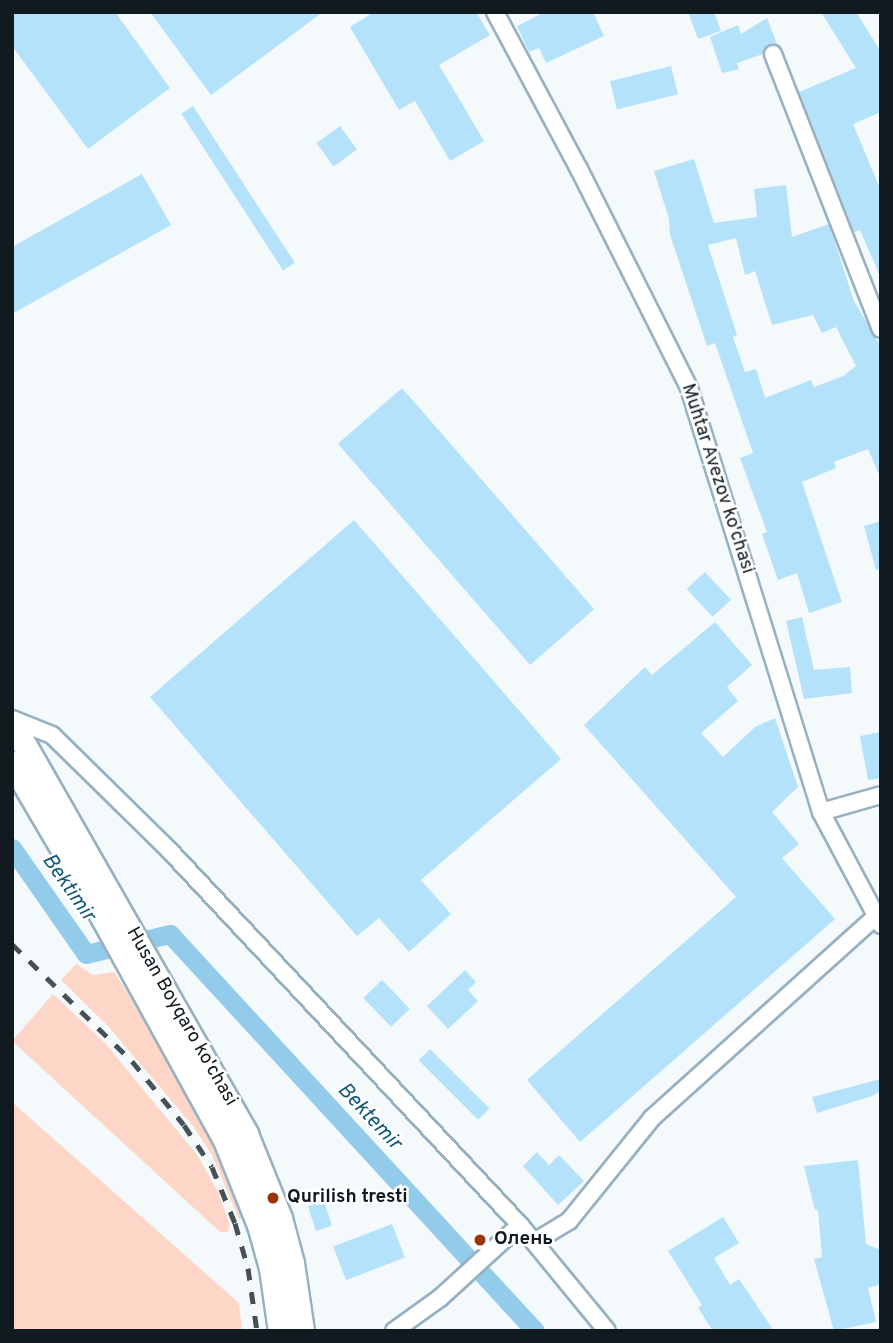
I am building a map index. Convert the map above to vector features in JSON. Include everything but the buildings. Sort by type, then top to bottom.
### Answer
[{"type":"main road","name":"Husan Boyqaro ko'chasi","points":[[12,721],[147,979],[243,1182],[271,1268],[280,1331]]},
{"type":"main road","name":"Husan Boyqaro ko'chasi","points":[[12,763],[112,916]]},
{"type":"main road","name":"Husan Boyqaro ko'chasi","points":[[147,979],[225,1093],[264,1175],[292,1263],[302,1331]]},
{"type":"street","name":"Muhtar Avezov ko'chasi","points":[[495,12],[579,169],[690,388],[821,812],[878,921]]},
{"type":"street","points":[[773,54],[881,330]]},
{"type":"street","points":[[12,721],[52,735],[170,851],[520,1225],[607,1331]]},
{"type":"street","points":[[821,812],[881,795]]},
{"type":"street","points":[[534,1241],[569,1221],[652,1118],[878,921]]},
{"type":"street","points":[[394,1331],[440,1298],[520,1225]]},
{"type":"shaded area","points":[[76,964],[93,975],[114,972],[218,1152],[244,1217],[239,1219],[212,1155],[193,1126],[108,1026],[61,980]]},
{"type":"shaded area","points":[[53,994],[105,1043],[198,1156],[218,1192],[230,1226],[227,1232],[220,1232],[12,1041]]},
{"type":"shaded area","points":[[12,1102],[239,1303],[242,1331],[12,1331]]},
{"type":"waterway","name":"Bektemir","points":[[12,848],[86,954],[170,934],[535,1331]]},
{"type":"railway","points":[[12,944],[132,1061],[184,1125],[212,1167],[235,1223],[248,1268],[257,1331]]},
{"type":"place","name":"Qurilish tresti","points":[[273,1198]]},
{"type":"place","name":"Олень","points":[[480,1240]]},
{"type":"water label","name":"Bektimir","points":[[68,888]]}]
